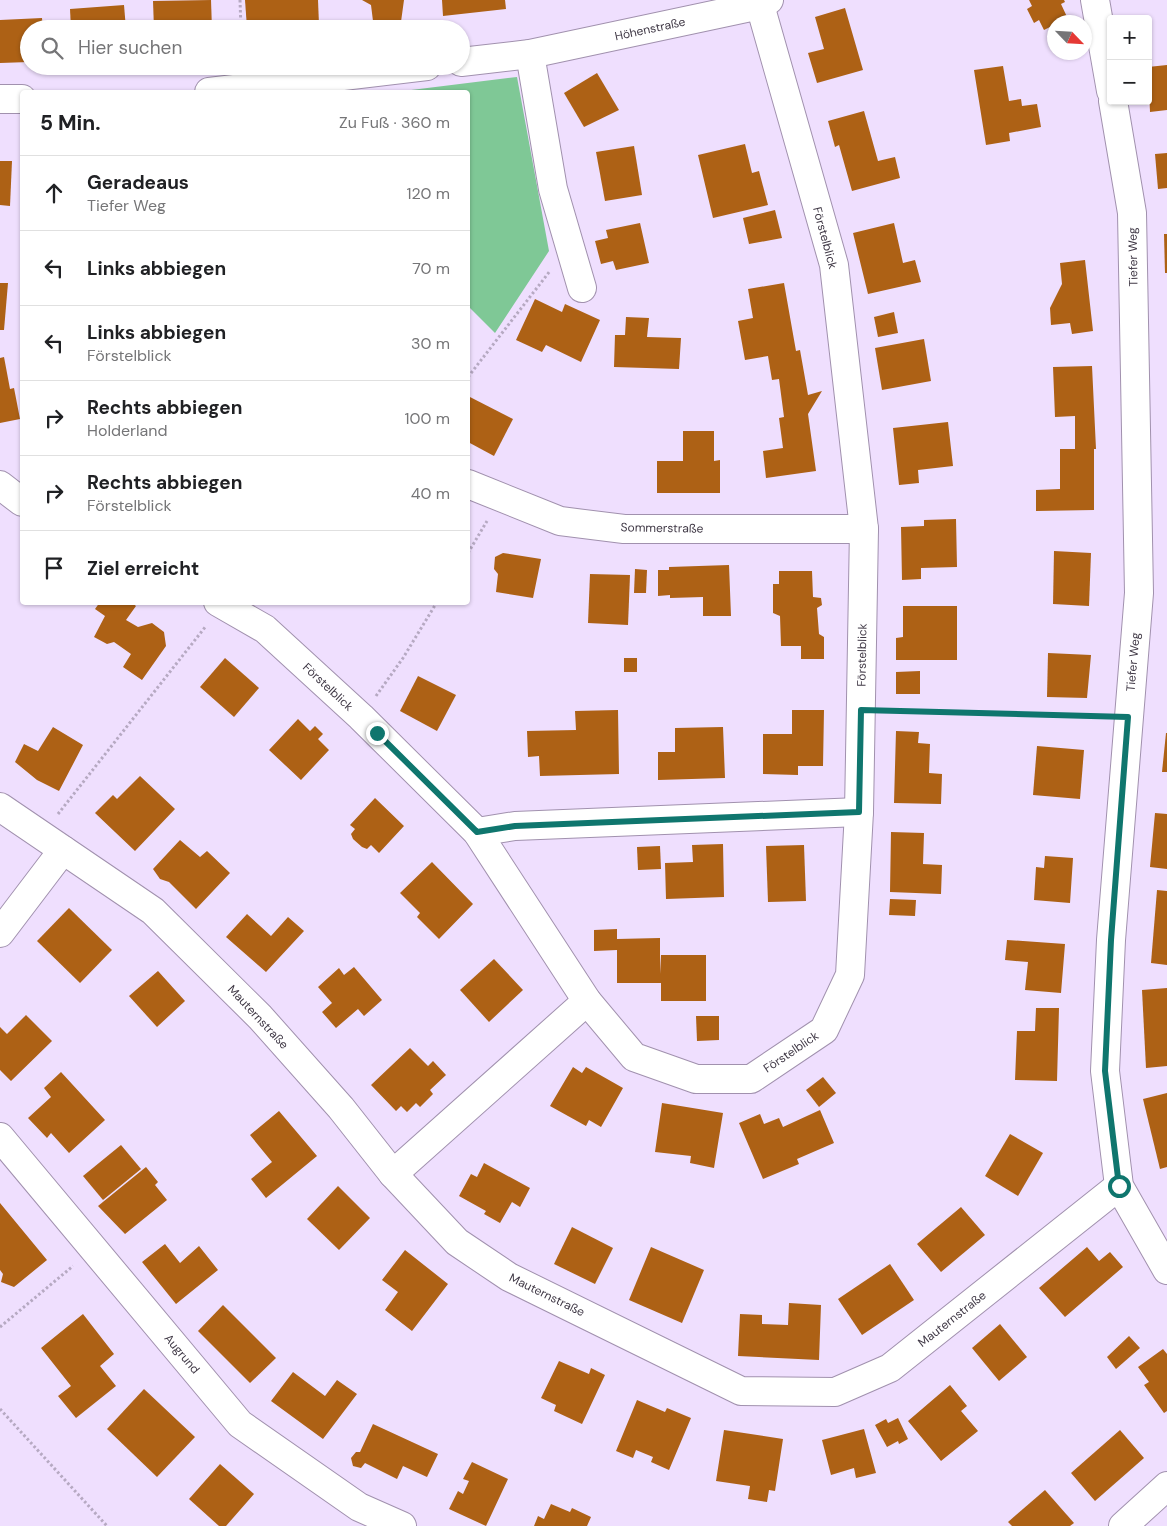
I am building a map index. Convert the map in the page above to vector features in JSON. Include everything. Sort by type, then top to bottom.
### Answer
[{"type":"street","points":[[1095,0],[1107,68]]},
{"type":"street","name":"Höhenstraße","points":[[470,61],[530,54],[764,2]]},
{"type":"street","name":"Förstelblick","points":[[222,605],[266,629],[361,717],[477,832],[587,1001],[634,1057],[696,1079],[751,1079],[824,1030],[850,974],[859,812],[864,529],[834,265],[764,2]]},
{"type":"street","points":[[530,54],[553,189],[582,288]]},
{"type":"street","points":[[226,90],[352,75]]},
{"type":"street","points":[[0,99],[20,99]]},
{"type":"street","name":"Tiefer Weg","points":[[1113,105],[1132,213],[1138,593],[1111,940],[1105,1071],[1119,1186],[1167,1270]]},
{"type":"street","points":[[0,485],[20,500]]},
{"type":"street","name":"Sommerstraße","points":[[470,485],[500,499],[560,521],[624,529],[864,529]]},
{"type":"street","name":"Mauternstraße","points":[[0,807],[153,911],[260,1017],[341,1108],[394,1174],[457,1242],[509,1277],[741,1390],[835,1392],[890,1368],[1119,1186]]},
{"type":"street","points":[[477,832],[515,826],[859,812]]},
{"type":"street","points":[[0,933],[63,850]]},
{"type":"street","points":[[394,1174],[587,1001]]},
{"type":"street","name":"Augrund","points":[[0,1137],[240,1424],[359,1507],[402,1526]]},
{"type":"street","points":[[1123,1526],[1167,1486]]},
{"type":"path","points":[[240,0],[240,20]]},
{"type":"path","points":[[470,374],[570,245]]},
{"type":"path","points":[[470,550],[500,499]]},
{"type":"path","points":[[42,834],[219,605]]},
{"type":"path","points":[[361,717],[403,658],[435,605]]},
{"type":"path","points":[[861,710],[1128,717]]},
{"type":"path","points":[[0,1327],[94,1248]]},
{"type":"path","points":[[0,1409],[107,1526]]},
{"type":"green space","points":[[517,77],[549,251],[495,333],[470,308],[470,90],[411,90]]},
{"type":"building","points":[[211,0],[212,20],[154,20],[153,1]]},
{"type":"building","points":[[245,0],[318,0],[319,20],[246,20]]},
{"type":"building","points":[[362,0],[404,0],[401,20],[373,20],[371,5]]},
{"type":"building","points":[[442,0],[505,0],[506,9],[443,16]]},
{"type":"building","points":[[1029,0],[1064,0],[1065,2],[1061,4],[1066,15],[1047,15],[1047,28],[1044,30],[1039,20],[1034,23],[1027,9],[1032,6]]},
{"type":"building","points":[[124,5],[125,20],[71,20],[70,9]]},
{"type":"building","points":[[845,8],[863,70],[817,83],[808,53],[824,49],[815,17]]},
{"type":"building","points":[[42,18],[42,20],[20,20],[20,62],[0,63],[0,20]]},
{"type":"building","points":[[1167,65],[1167,110],[1150,112],[1150,105],[1152,105],[1152,67]]},
{"type":"building","points":[[1003,66],[1009,101],[1021,99],[1022,106],[1037,104],[1041,127],[1009,133],[1010,141],[986,145],[974,70]]},
{"type":"building","points":[[597,73],[619,110],[584,127],[564,93]]},
{"type":"building","points":[[864,111],[878,161],[895,157],[900,178],[852,191],[839,145],[835,147],[828,121]]},
{"type":"building","points":[[745,144],[752,173],[759,171],[768,205],[713,218],[698,155]]},
{"type":"building","points":[[634,146],[642,195],[605,201],[596,152]]},
{"type":"building","points":[[1167,153],[1167,188],[1158,189],[1155,154]]},
{"type":"building","points":[[0,161],[12,161],[10,206],[0,205]]},
{"type":"building","points":[[775,210],[782,238],[749,244],[743,218]]},
{"type":"building","points":[[640,223],[649,263],[616,270],[613,261],[601,264],[595,241],[608,238],[606,230]]},
{"type":"building","points":[[894,223],[903,263],[915,260],[921,282],[868,294],[853,233]]},
{"type":"building","points":[[1164,234],[1167,234],[1167,273],[1165,273]]},
{"type":"building","points":[[1085,260],[1093,331],[1072,334],[1070,323],[1051,325],[1050,308],[1062,284],[1060,263]]},
{"type":"building","points":[[0,283],[8,283],[4,330],[0,330]]},
{"type":"building","points":[[784,283],[796,351],[800,350],[808,395],[822,391],[808,414],[816,471],[766,478],[763,451],[783,448],[779,418],[784,417],[779,379],[772,380],[768,356],[745,360],[738,321],[753,318],[748,289]]},
{"type":"building","points":[[535,299],[562,312],[565,304],[600,320],[581,362],[546,345],[542,352],[516,340]]},
{"type":"building","points":[[894,312],[898,333],[878,337],[874,317]]},
{"type":"building","points":[[626,317],[649,318],[647,337],[681,338],[679,369],[614,367],[615,335],[625,335]]},
{"type":"building","points":[[924,339],[931,381],[882,390],[875,348]]},
{"type":"building","points":[[4,357],[10,389],[14,388],[20,419],[0,423],[0,358]]},
{"type":"building","points":[[1092,366],[1096,449],[1094,449],[1094,510],[1036,511],[1036,490],[1060,489],[1060,449],[1075,449],[1075,416],[1055,417],[1053,367]]},
{"type":"building","points":[[470,397],[513,419],[494,456],[470,443]]},
{"type":"building","points":[[948,422],[953,466],[918,470],[919,483],[899,485],[893,428]]},
{"type":"building","points":[[683,431],[714,431],[714,461],[720,460],[720,493],[657,493],[657,461],[683,461]]},
{"type":"building","points":[[956,519],[957,567],[921,568],[921,579],[902,580],[901,527],[924,526],[924,520]]},
{"type":"building","points":[[1054,551],[1091,553],[1089,606],[1053,604]]},
{"type":"building","points":[[503,553],[541,559],[533,598],[496,592],[498,574],[494,569],[495,557]]},
{"type":"building","points":[[729,565],[731,616],[703,616],[703,597],[670,598],[670,595],[658,596],[658,570],[669,570],[669,567]]},
{"type":"building","points":[[635,569],[647,570],[646,593],[634,593]]},
{"type":"building","points":[[779,571],[812,571],[813,597],[821,598],[822,605],[817,608],[819,634],[824,637],[824,659],[801,659],[801,646],[781,646],[780,616],[773,613],[773,584],[779,584]]},
{"type":"building","points":[[590,574],[630,575],[628,625],[588,623]]},
{"type":"building","points":[[98,605],[135,605],[136,606],[126,620],[138,627],[152,623],[164,632],[166,646],[142,680],[123,667],[131,654],[114,642],[107,644],[94,637],[105,616],[95,609]]},
{"type":"building","points":[[903,606],[957,606],[957,660],[896,660],[896,638],[903,637]]},
{"type":"building","points":[[1048,653],[1091,655],[1087,698],[1047,697]]},
{"type":"building","points":[[225,658],[259,688],[234,717],[200,687]]},
{"type":"building","points":[[624,658],[637,658],[637,672],[624,672]]},
{"type":"building","points":[[920,671],[920,694],[896,694],[896,672]]},
{"type":"building","points":[[418,676],[456,695],[437,731],[400,711]]},
{"type":"building","points":[[618,710],[619,774],[540,776],[539,756],[528,757],[527,731],[576,730],[575,711]]},
{"type":"building","points":[[792,710],[824,710],[823,766],[798,766],[798,775],[763,774],[763,734],[792,734]]},
{"type":"building","points":[[298,719],[310,731],[315,726],[323,734],[318,739],[329,750],[301,780],[269,750]]},
{"type":"building","points":[[53,727],[83,745],[59,791],[37,780],[15,762],[24,744],[38,751]]},
{"type":"building","points":[[723,727],[725,778],[658,780],[658,752],[675,752],[675,728]]},
{"type":"building","points":[[896,731],[919,732],[918,743],[930,744],[929,773],[942,774],[941,804],[894,803]]},
{"type":"building","points":[[1166,733],[1167,772],[1162,772]]},
{"type":"building","points":[[1037,746],[1084,750],[1080,799],[1033,795]]},
{"type":"building","points":[[140,776],[175,809],[135,851],[95,813],[113,795],[117,799]]},
{"type":"building","points":[[375,798],[404,826],[379,853],[371,845],[367,849],[353,839],[351,834],[355,829],[350,825]]},
{"type":"building","points":[[1155,813],[1167,814],[1167,869],[1150,867]]},
{"type":"building","points":[[891,832],[924,833],[923,864],[942,865],[941,894],[890,892]]},
{"type":"building","points":[[180,840],[200,857],[207,851],[230,873],[196,909],[169,882],[160,879],[153,869]]},
{"type":"building","points":[[723,844],[724,897],[666,899],[665,863],[693,862],[692,845]]},
{"type":"building","points":[[804,845],[806,901],[768,902],[766,846]]},
{"type":"building","points":[[660,846],[661,869],[638,870],[637,847]]},
{"type":"building","points":[[1045,856],[1073,858],[1070,903],[1034,900],[1036,867],[1044,868]]},
{"type":"building","points":[[432,862],[473,904],[439,939],[417,917],[420,913],[400,893]]},
{"type":"building","points":[[1157,890],[1167,891],[1167,965],[1151,963]]},
{"type":"building","points":[[890,899],[916,900],[915,916],[889,915]]},
{"type":"building","points":[[69,908],[112,950],[80,983],[37,941]]},
{"type":"building","points":[[247,914],[271,936],[288,917],[304,931],[266,972],[226,937]]},
{"type":"building","points":[[617,929],[617,939],[660,938],[660,974],[661,955],[706,955],[706,1001],[661,1001],[661,983],[617,983],[617,950],[594,951],[594,930]]},
{"type":"building","points":[[1007,940],[1065,944],[1061,993],[1025,990],[1028,962],[1005,960]]},
{"type":"building","points":[[494,959],[523,990],[489,1022],[460,990]]},
{"type":"building","points":[[354,967],[382,1000],[364,1016],[358,1009],[336,1028],[322,1012],[332,1003],[318,987],[339,968],[344,975]]},
{"type":"building","points":[[158,971],[185,1001],[157,1027],[129,996]]},
{"type":"building","points":[[1167,988],[1167,1066],[1146,1068],[1142,990]]},
{"type":"building","points":[[1036,1008],[1059,1008],[1057,1081],[1015,1080],[1017,1031],[1035,1031]]},
{"type":"building","points":[[26,1015],[52,1041],[11,1081],[0,1070],[0,1027],[7,1034]]},
{"type":"building","points":[[696,1016],[719,1016],[719,1040],[697,1041]]},
{"type":"building","points":[[410,1048],[428,1066],[433,1061],[446,1075],[430,1090],[433,1094],[420,1107],[416,1103],[407,1112],[401,1106],[396,1111],[371,1085]]},
{"type":"building","points":[[573,1067],[582,1073],[586,1067],[623,1088],[601,1127],[589,1120],[586,1126],[550,1106]]},
{"type":"building","points":[[61,1072],[105,1120],[69,1153],[51,1133],[47,1138],[28,1118],[51,1097],[44,1088]]},
{"type":"building","points":[[823,1077],[836,1093],[819,1107],[806,1090]]},
{"type":"building","points":[[1167,1093],[1167,1167],[1160,1169],[1143,1099]]},
{"type":"building","points":[[662,1103],[723,1113],[714,1168],[690,1163],[691,1156],[655,1152]]},
{"type":"building","points":[[820,1110],[834,1143],[797,1159],[799,1164],[763,1179],[739,1123],[760,1114],[764,1124],[779,1118],[783,1127]]},
{"type":"building","points":[[279,1111],[317,1156],[266,1198],[251,1179],[272,1162],[250,1135]]},
{"type":"building","points":[[1010,1134],[1043,1153],[1018,1196],[985,1176]]},
{"type":"building","points":[[121,1145],[141,1169],[103,1200],[83,1176]]},
{"type":"building","points":[[484,1163],[530,1188],[520,1207],[512,1202],[500,1223],[484,1214],[486,1211],[459,1196],[471,1174],[477,1177]]},
{"type":"building","points":[[146,1167],[158,1182],[155,1185],[167,1200],[125,1234],[98,1206]]},
{"type":"building","points":[[338,1186],[370,1218],[339,1250],[307,1219]]},
{"type":"building","points":[[0,1203],[47,1260],[14,1287],[1,1282],[3,1274],[0,1270]]},
{"type":"building","points":[[961,1207],[985,1235],[941,1272],[917,1244]]},
{"type":"building","points":[[572,1227],[613,1248],[595,1284],[554,1264]]},
{"type":"building","points":[[165,1244],[180,1263],[199,1246],[218,1270],[176,1304],[142,1262]]},
{"type":"building","points":[[651,1247],[704,1270],[682,1323],[629,1300]]},
{"type":"building","points":[[1087,1247],[1099,1261],[1110,1252],[1123,1267],[1065,1317],[1039,1288]]},
{"type":"building","points":[[405,1250],[448,1284],[412,1331],[385,1310],[398,1292],[382,1280]]},
{"type":"building","points":[[890,1264],[914,1300],[862,1335],[838,1299]]},
{"type":"building","points":[[789,1303],[821,1305],[819,1360],[738,1356],[740,1314],[762,1315],[762,1324],[788,1325]]},
{"type":"building","points":[[223,1305],[276,1358],[250,1383],[198,1331]]},
{"type":"building","points":[[83,1314],[114,1354],[100,1366],[116,1386],[76,1418],[58,1396],[71,1386],[41,1348]]},
{"type":"building","points":[[1000,1324],[1027,1357],[999,1381],[972,1348]]},
{"type":"building","points":[[1129,1336],[1140,1348],[1116,1369],[1107,1357]]},
{"type":"building","points":[[1163,1349],[1167,1354],[1167,1411],[1164,1413],[1144,1385],[1149,1382],[1138,1367]]},
{"type":"building","points":[[559,1361],[589,1374],[591,1368],[605,1375],[582,1424],[554,1411],[556,1405],[541,1398]]},
{"type":"building","points":[[293,1372],[325,1396],[337,1380],[357,1394],[323,1439],[271,1401]]},
{"type":"building","points":[[950,1385],[967,1406],[961,1411],[978,1431],[941,1461],[908,1421]]},
{"type":"building","points":[[144,1389],[195,1437],[157,1477],[107,1429]]},
{"type":"building","points":[[637,1400],[665,1412],[667,1408],[691,1418],[669,1470],[651,1462],[653,1457],[636,1450],[633,1458],[616,1451]]},
{"type":"building","points":[[898,1418],[908,1439],[899,1444],[898,1441],[887,1447],[875,1425],[886,1419],[888,1423]]},
{"type":"building","points":[[373,1424],[438,1454],[427,1477],[403,1466],[397,1479],[365,1463],[361,1468],[353,1466],[351,1458],[356,1452],[360,1452]]},
{"type":"building","points":[[864,1429],[876,1473],[856,1478],[854,1468],[831,1475],[822,1440]]},
{"type":"building","points":[[724,1430],[783,1439],[775,1491],[769,1490],[767,1502],[748,1499],[750,1486],[716,1481]]},
{"type":"building","points":[[1120,1430],[1144,1458],[1095,1501],[1071,1473]]},
{"type":"building","points":[[472,1462],[508,1479],[486,1526],[449,1509],[458,1491],[463,1494],[469,1481],[463,1479]]},
{"type":"building","points":[[220,1464],[254,1494],[226,1526],[219,1526],[189,1499]]},
{"type":"building","points":[[1045,1490],[1074,1523],[1070,1526],[1012,1526],[1008,1522]]},
{"type":"building","points":[[551,1504],[570,1512],[572,1508],[591,1517],[587,1526],[534,1526],[538,1516],[544,1519]]},
{"type":"route","points":[[377,733],[477,832],[515,826],[859,812],[861,710],[1128,717],[1111,940],[1105,1071],[1119,1186]]}]
